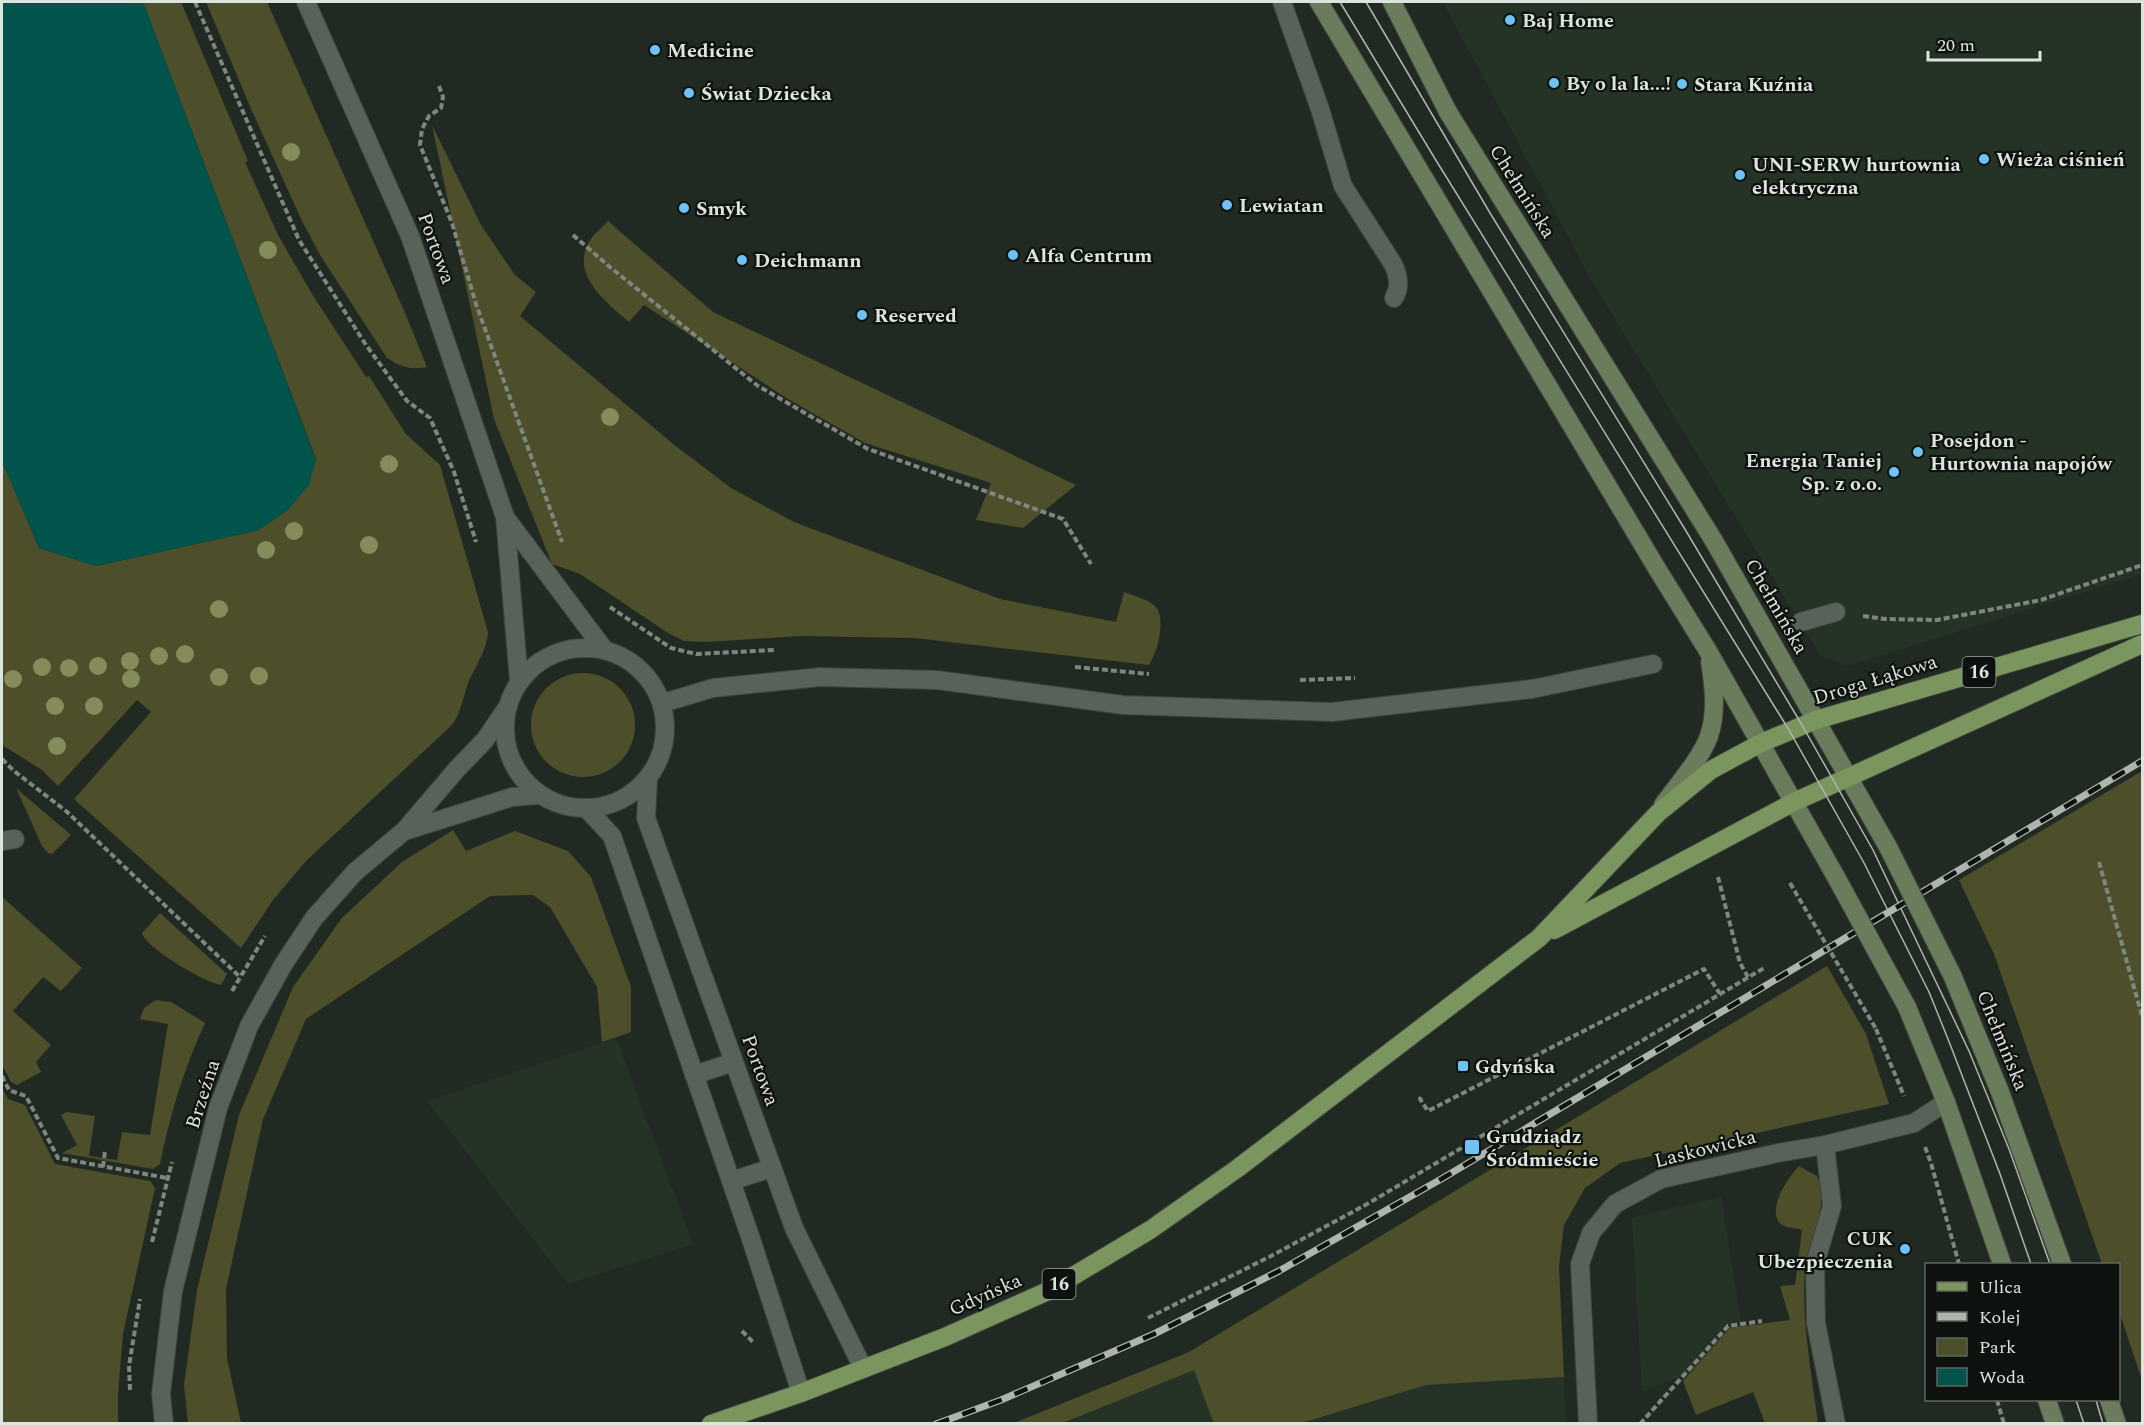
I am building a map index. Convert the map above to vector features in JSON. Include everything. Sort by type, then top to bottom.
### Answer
[{"type":"main road","points":[[1319,2],[1708,651],[1907,1006],[1946,1102],[2002,1263]]},
{"type":"main road","name":"Chełmińska","points":[[1392,2],[1448,112],[1714,541],[1888,847],[1953,977],[2000,1092],[2062,1263]]},
{"type":"main road","name":"Droga Łąkowa","points":[[1761,743],[1816,720],[2142,624]]},
{"type":"main road","name":"16","points":[[1849,776],[2142,644]]},
{"type":"main road","points":[[1658,813],[1709,737],[1714,709],[1708,651]]},
{"type":"main road","name":"Gdyńska","points":[[711,1424],[801,1393],[945,1337],[1048,1291],[1150,1230],[1238,1168],[1539,938],[1658,813],[1711,770],[1761,743]]},
{"type":"main road","name":"Gdyńska","points":[[1539,938],[1794,802],[1849,776]]},
{"type":"main road","points":[[2047,1401],[2055,1424]]},
{"type":"main road","points":[[2109,1401],[2117,1424]]},
{"type":"street","name":"Portowa","points":[[306,2],[410,236],[505,517],[519,681]]},
{"type":"street","points":[[1282,2],[1320,109],[1343,186],[1398,275],[1399,284],[1394,298]]},
{"type":"street","name":"Portowa","points":[[505,517],[603,648]]},
{"type":"street","points":[[1802,622],[1836,612]]},
{"type":"street","points":[[575,647],[603,648],[630,660],[654,684],[663,703],[666,724],[665,746],[648,779],[628,796],[617,802],[587,809],[567,807],[539,795],[516,771],[505,741],[506,709],[519,681],[542,659],[575,647]]},
{"type":"street","points":[[663,703],[713,688],[820,677],[937,680],[1123,705],[1332,712],[1532,688],[1653,664]]},
{"type":"street","name":"Brzeźna","points":[[164,1424],[161,1394],[173,1291],[218,1108],[249,1026],[282,965],[314,918],[356,872],[404,831],[485,740],[506,709]]},
{"type":"street","name":"Portowa","points":[[648,779],[646,818],[772,1168],[794,1228],[863,1368]]},
{"type":"street","name":"Brzeźna","points":[[404,831],[512,797],[539,795]]},
{"type":"street","points":[[587,809],[612,836],[731,1181],[801,1393]]},
{"type":"street","points":[[694,1075],[734,1062]]},
{"type":"street","name":"Laskowicka","points":[[1588,1424],[1580,1264],[1591,1233],[1615,1204],[1661,1179],[1825,1145],[1914,1122],[1946,1102]]},
{"type":"street","points":[[1825,1145],[1832,1206],[1815,1264],[1816,1323],[1836,1424]]},
{"type":"street","points":[[731,1181],[772,1168]]},
{"type":"path","points":[[195,2],[299,240],[366,345],[407,401],[430,418],[454,472],[479,550]]},
{"type":"path","points":[[439,86],[443,98],[441,108],[429,116],[422,129],[420,145],[452,224],[476,304],[565,552]]},
{"type":"path","points":[[573,235],[758,386],[868,449],[1063,519],[1091,564]]},
{"type":"path","points":[[1836,612],[1885,619],[1937,620],[2042,600],[2142,565]]},
{"type":"path","points":[[2,759],[66,811],[240,977]]},
{"type":"path","points":[[2099,862],[2142,1016]]},
{"type":"path","points":[[1718,877],[1740,963],[1748,977]]},
{"type":"path","points":[[1790,883],[1876,1029]]},
{"type":"path","points":[[1148,1318],[1271,1256],[1378,1197],[1764,968]]},
{"type":"path","points":[[1421,1097],[1428,1112],[1704,969],[1720,994]]},
{"type":"path","points":[[2,1076],[9,1090],[26,1096],[58,1158],[167,1178]]},
{"type":"path","points":[[103,1167],[105,1151]]},
{"type":"path","points":[[1640,1424],[1728,1326],[1762,1321]]},
{"type":"path","points":[[1998,1401],[2004,1424]]},
{"type":"shaded area","points":[[1443,2],[2142,2],[2142,574],[1847,666],[1820,655],[1593,283]]},
{"type":"shaded area","points":[[616,1038],[693,1244],[568,1284],[427,1101]]},
{"type":"shaded area","points":[[1721,1197],[1746,1351],[1642,1392],[1632,1218]]},
{"type":"shaded area","points":[[1194,1369],[1214,1423],[1063,1424]]},
{"type":"shaded area","points":[[1564,1377],[1566,1423],[1302,1424],[1426,1385]]},
{"type":"green space","points":[[143,2],[181,2],[248,161],[245,162],[278,235],[312,294],[406,434],[440,465],[488,632],[483,651],[452,725],[306,861],[273,900],[241,948],[74,799],[151,712],[137,700],[58,786],[42,770],[2,745],[2,461],[39,548],[96,566],[259,530],[316,459]]},
{"type":"green space","points":[[206,2],[267,2],[427,367],[406,367],[387,358],[320,255],[252,111]]},
{"type":"green space","points":[[432,125],[481,225],[515,275],[536,292],[520,316],[672,443],[731,488],[794,522],[1000,599],[1116,622],[1124,592],[1144,600],[1155,606],[1159,611],[1160,619],[1160,636],[1149,665],[914,638],[799,636],[708,642],[684,641],[668,633],[580,574],[552,564],[494,419]]},
{"type":"green space","points":[[608,221],[713,312],[1076,485],[1023,528],[976,520],[991,483],[865,443],[788,399],[644,305],[629,322],[602,297],[588,277],[584,266],[584,254],[589,242]]},
{"type":"green space","points":[[583,673],[603,677],[620,688],[631,705],[635,725],[631,745],[620,762],[603,773],[583,777],[563,773],[546,762],[535,745],[531,725],[535,705],[546,688],[563,677]]},
{"type":"green space","points":[[2142,771],[2142,1380],[2120,1314],[2120,1263],[2102,1263],[1994,954],[1959,880]]},
{"type":"green space","points":[[16,788],[71,835],[52,854],[42,846]]},
{"type":"green space","points":[[453,830],[466,851],[515,831],[568,851],[591,877],[631,987],[631,1032],[602,1042],[597,987],[550,907],[533,895],[490,896],[306,1019],[263,1119],[226,1289],[227,1358],[241,1423],[188,1423],[184,1385],[197,1290],[239,1115],[293,987],[342,918],[402,862]]},
{"type":"green space","points":[[2,897],[82,968],[61,991],[43,977],[13,1011],[51,1045],[36,1062],[41,1072],[17,1085],[11,1082],[2,1065]]},
{"type":"green space","points":[[160,913],[227,974],[221,985],[202,978],[177,964],[146,939],[142,933]]},
{"type":"green space","points":[[1827,966],[1866,1034],[1889,1104],[1620,1163],[1585,1188],[1564,1225],[1559,1266],[1564,1377],[1426,1385],[1302,1423],[1214,1424],[1194,1370],[1063,1423],[1014,1423],[1189,1352]]},
{"type":"green space","points":[[156,1000],[171,1002],[205,1023],[178,1092],[160,1164],[153,1169],[62,1153],[77,1145],[61,1115],[67,1112],[95,1116],[89,1156],[117,1160],[122,1132],[150,1135],[168,1024],[140,1019],[144,1008]]},
{"type":"green space","points":[[2,1088],[8,1099],[25,1105],[55,1164],[150,1181],[155,1188],[123,1334],[118,1423],[2,1423]]},
{"type":"green space","points":[[1799,1166],[1817,1176],[1821,1186],[1820,1210],[1807,1260],[1804,1289],[1808,1347],[1818,1423],[1765,1423],[1753,1392],[1696,1415],[1683,1381],[1730,1328],[1790,1320],[1780,1286],[1795,1285],[1802,1230],[1781,1224],[1776,1215],[1776,1208],[1781,1192]]},
{"type":"water","points":[[2,2],[143,2],[316,460],[309,485],[288,510],[259,530],[96,566],[39,548],[2,461]]},
{"type":"tram line","points":[[1340,2],[1789,730],[1863,861],[1929,992],[2000,1174],[2031,1263]]},
{"type":"tram line","points":[[1366,2],[1490,213],[1683,526],[1802,725],[1873,850],[1969,1051],[2009,1149],[2050,1263]]},
{"type":"tram line","points":[[2076,1401],[2084,1424]]},
{"type":"tram line","points":[[2096,1401],[2103,1424]]},
{"type":"railway","points":[[936,1424],[1001,1400],[1154,1334],[1279,1271],[1443,1178],[2142,761]]},
{"type":"place","name":"Baj Home","points":[[1510,20]]},
{"type":"place","name":"Medicine","points":[[655,50]]},
{"type":"place","name":"By o la la...!","points":[[1554,83]]},
{"type":"place","name":"Stara Kuźnia","points":[[1682,84]]},
{"type":"place","name":"Świat Dziecka","points":[[689,93]]},
{"type":"place","name":"Wieża ciśnień","points":[[1984,159]]},
{"type":"place","name":"UNI-SERW hurtownia elektryczna","points":[[1740,175]]},
{"type":"place","name":"Lewiatan","points":[[1227,205]]},
{"type":"place","name":"Smyk","points":[[684,208]]},
{"type":"place","name":"Alfa Centrum","points":[[1013,255]]},
{"type":"place","name":"Deichmann","points":[[742,260]]},
{"type":"place","name":"Reserved","points":[[862,315]]},
{"type":"place","name":"Posejdon - Hurtownia napojów","points":[[1918,452]]},
{"type":"place","name":"Energia Taniej Sp. z o.o.","points":[[1894,472]]},
{"type":"place","name":"Gdyńska","points":[[1463,1066]]},
{"type":"place","name":"Grudziądz Śródmieście","points":[[1472,1147]]},
{"type":"place","name":"CUK Ubezpieczenia","points":[[1905,1249]]}]
